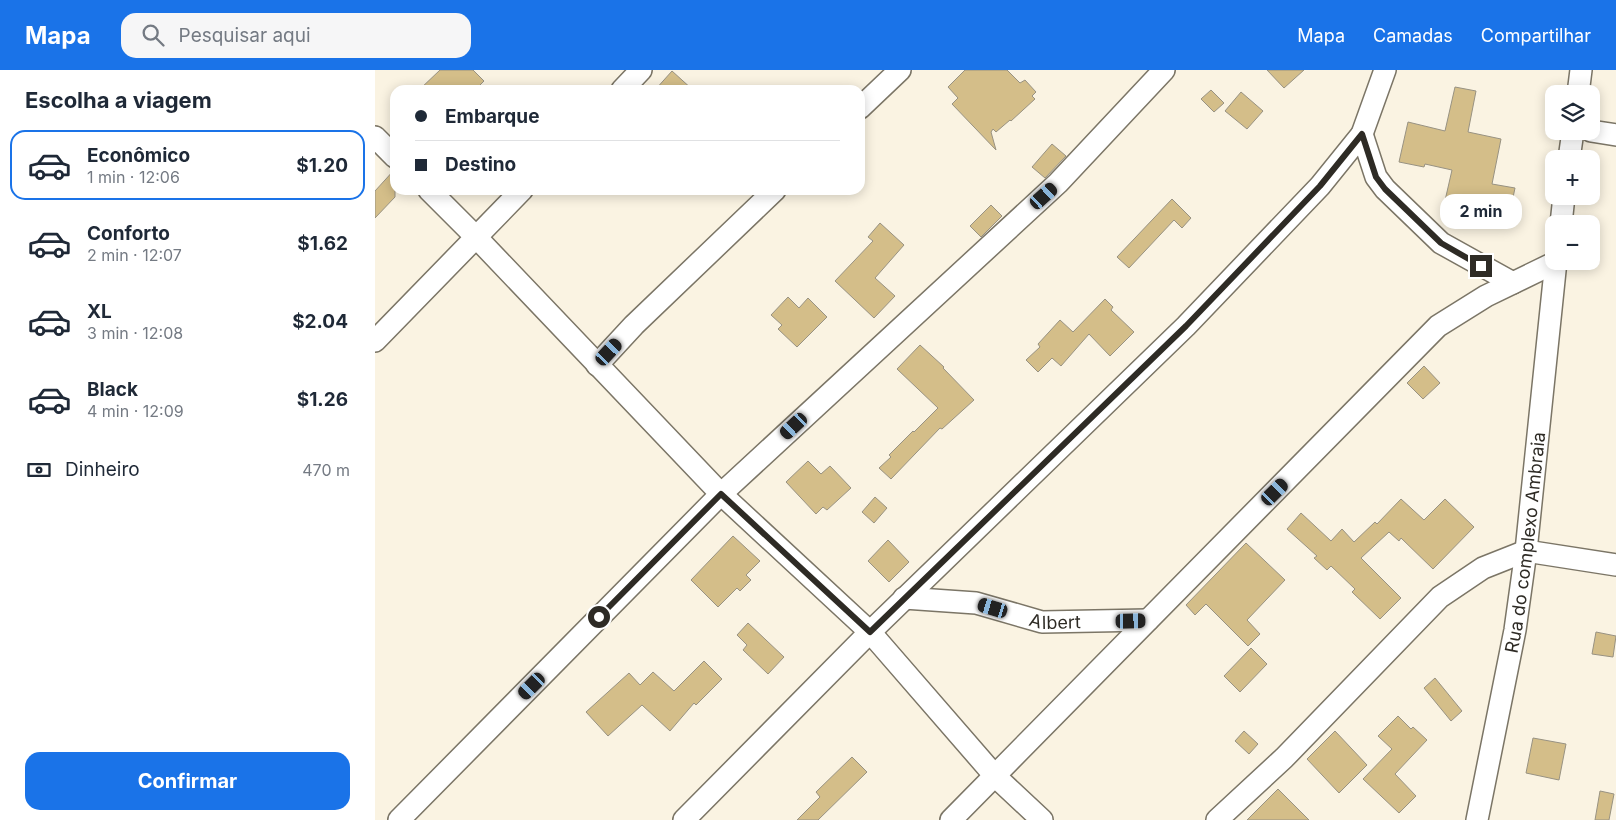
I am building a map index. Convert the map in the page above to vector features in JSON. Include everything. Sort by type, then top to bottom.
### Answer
[{"type":"street","points":[[626,85],[641,70]]},
{"type":"street","points":[[865,103],[900,70]]},
{"type":"street","points":[[399,820],[721,494],[1058,183],[1164,70]]},
{"type":"street","points":[[685,820],[904,598],[1186,326],[1320,186],[1362,134],[1385,70]]},
{"type":"street","points":[[1579,85],[1581,70]]},
{"type":"street","points":[[1600,132],[1616,135]]},
{"type":"street","points":[[1362,134],[1376,177],[1385,189],[1441,243],[1513,283]]},
{"type":"street","points":[[375,137],[390,152]]},
{"type":"street","points":[[434,195],[721,494],[870,632],[995,776],[1043,820]]},
{"type":"street","points":[[375,341],[517,195]]},
{"type":"street","points":[[597,365],[634,325],[770,195]]},
{"type":"street","points":[[951,820],[1438,326],[1487,296],[1545,267]]},
{"type":"street","name":"Rua do complexo Ambraia","points":[[1477,820],[1515,630],[1526,551],[1555,270]]},
{"type":"street","points":[[1217,820],[1284,758],[1440,597],[1483,568],[1526,551],[1616,565]]},
{"type":"street","name":"Albert","points":[[904,598],[976,603],[1042,622],[1148,620]]},
{"type":"building","points":[[440,70],[473,70],[484,81],[480,85],[424,85]]},
{"type":"building","points":[[965,70],[1007,70],[1020,83],[1025,80],[1036,92],[1032,96],[1035,99],[1011,121],[996,132],[993,129],[991,132],[996,150],[952,104],[958,98],[948,87]]},
{"type":"building","points":[[1267,70],[1304,70],[1284,88]]},
{"type":"building","points":[[672,71],[687,85],[659,85]]},
{"type":"building","points":[[1455,87],[1476,91],[1468,132],[1501,139],[1492,184],[1515,188],[1511,207],[1502,205],[1500,216],[1444,205],[1452,170],[1425,164],[1424,167],[1399,162],[1408,122],[1445,131]]},
{"type":"building","points":[[1211,90],[1224,103],[1214,112],[1201,99]]},
{"type":"building","points":[[1241,92],[1263,111],[1247,129],[1225,111]]},
{"type":"building","points":[[1052,144],[1066,156],[1045,178],[1032,167]]},
{"type":"building","points":[[390,174],[390,195],[395,195],[395,197],[375,218],[375,191]]},
{"type":"building","points":[[1172,199],[1191,218],[1182,228],[1174,220],[1129,268],[1117,257]]},
{"type":"building","points":[[991,205],[1002,216],[981,237],[970,226]]},
{"type":"building","points":[[880,223],[904,245],[875,278],[895,296],[874,318],[835,281],[873,241],[868,237]]},
{"type":"building","points":[[788,297],[799,308],[808,298],[827,317],[797,347],[778,329],[782,325],[771,315]]},
{"type":"building","points":[[1105,299],[1113,307],[1111,310],[1134,332],[1110,356],[1089,334],[1061,366],[1052,358],[1038,372],[1026,360],[1040,347],[1038,344],[1060,320],[1073,332]]},
{"type":"building","points":[[920,345],[944,367],[974,400],[942,429],[940,428],[891,479],[879,468],[891,457],[889,455],[938,408],[897,369]]},
{"type":"building","points":[[1424,366],[1440,383],[1423,399],[1407,383]]},
{"type":"building","points":[[808,461],[821,474],[830,466],[851,488],[827,510],[823,507],[816,514],[786,482]]},
{"type":"building","points":[[875,497],[887,508],[874,523],[862,512]]},
{"type":"building","points":[[1401,499],[1424,520],[1445,499],[1474,527],[1433,569],[1401,538],[1399,541],[1389,532],[1361,558],[1401,598],[1380,619],[1352,592],[1355,589],[1331,566],[1327,570],[1314,558],[1317,556],[1287,529],[1301,513],[1331,541],[1342,529],[1354,542],[1375,522],[1377,524]]},
{"type":"building","points":[[733,536],[760,561],[746,575],[751,580],[740,591],[737,588],[718,607],[691,580]]},
{"type":"building","points":[[888,540],[909,562],[889,582],[868,561]]},
{"type":"building","points":[[1246,543],[1285,580],[1247,620],[1260,634],[1248,646],[1206,604],[1195,615],[1186,605]]},
{"type":"building","points":[[748,623],[784,657],[768,674],[743,650],[747,645],[737,635]]},
{"type":"building","points":[[1596,632],[1616,636],[1613,657],[1592,654]]},
{"type":"building","points":[[1251,648],[1267,664],[1240,692],[1224,676]]},
{"type":"building","points":[[704,661],[722,679],[696,705],[694,703],[670,731],[642,705],[608,736],[586,712],[629,673],[640,685],[653,672],[674,691]]},
{"type":"building","points":[[1435,678],[1462,711],[1451,721],[1424,688]]},
{"type":"building","points":[[1398,716],[1411,729],[1413,727],[1427,740],[1395,774],[1416,796],[1399,813],[1363,779],[1392,749],[1378,736]]},
{"type":"building","points":[[1244,731],[1258,744],[1249,754],[1235,741]]},
{"type":"building","points":[[1335,731],[1367,765],[1339,793],[1307,759]]},
{"type":"building","points":[[1533,738],[1566,744],[1559,780],[1526,773]]},
{"type":"building","points":[[852,757],[867,772],[818,820],[797,820],[820,797],[816,792]]},
{"type":"building","points":[[1278,789],[1309,820],[1247,820]]},
{"type":"building","points":[[1600,791],[1614,794],[1609,820],[1595,820]]},
{"type":"route","points":[[599,617],[721,494],[870,632],[1186,326],[1320,186],[1362,134],[1376,177],[1385,189],[1441,243],[1481,266]]}]
